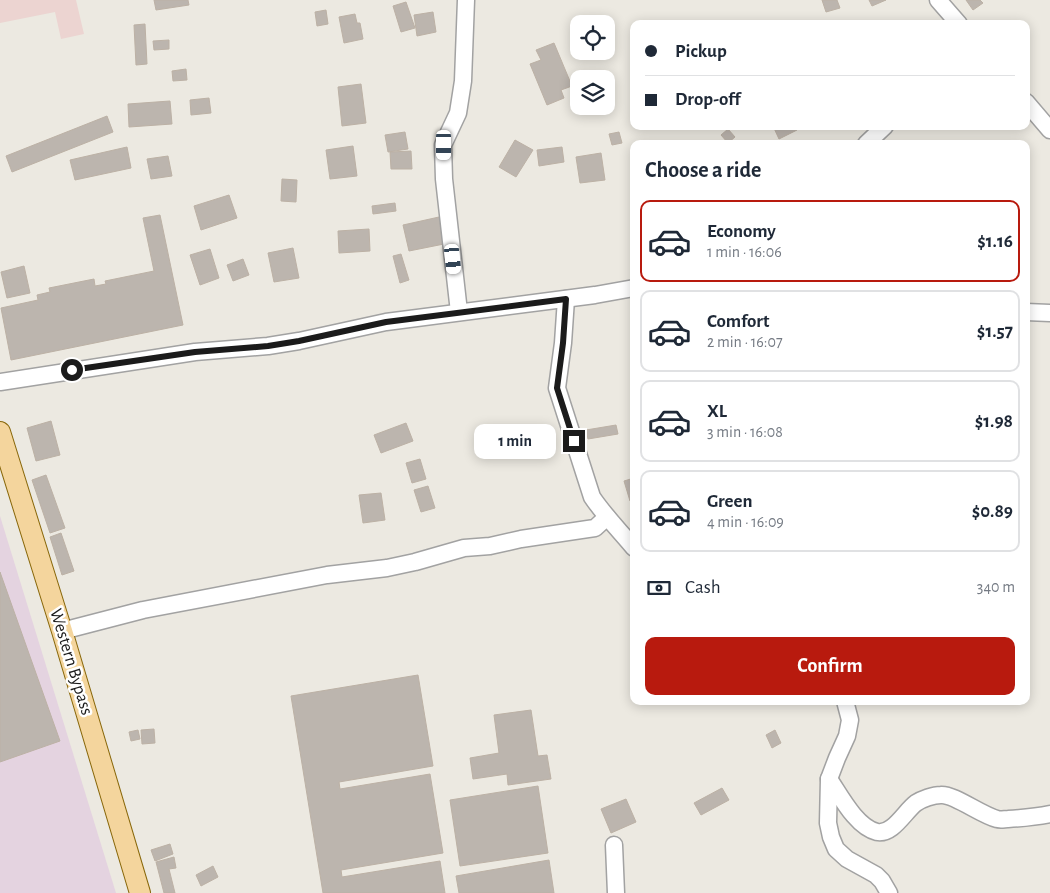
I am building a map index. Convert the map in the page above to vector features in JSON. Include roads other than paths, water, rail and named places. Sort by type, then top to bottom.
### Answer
[{"type":"main road","name":"Western Bypass","points":[[0,432],[140,893]]},
{"type":"street","points":[[459,312],[444,179],[444,145],[458,113],[463,81],[466,0]]},
{"type":"street","points":[[938,0],[956,20]]},
{"type":"street","points":[[1030,107],[1050,130]]},
{"type":"street","points":[[870,140],[881,130]]},
{"type":"street","points":[[0,382],[195,352],[268,346],[373,324],[566,299],[630,289]]},
{"type":"street","points":[[566,299],[557,388],[592,497],[599,508],[630,543]]},
{"type":"street","points":[[1030,312],[1050,313]]},
{"type":"street","points":[[62,631],[143,610],[326,575],[387,568],[464,548],[490,546],[588,530],[595,528],[607,516]]},
{"type":"street","points":[[846,705],[850,720],[847,736],[836,758],[829,779],[828,823],[831,837],[836,849],[848,859],[876,875],[889,893]]},
{"type":"street","points":[[829,779],[853,815],[866,827],[876,832],[889,829],[915,804],[933,796],[943,795],[952,797],[998,819],[1027,818],[1050,814]]},
{"type":"street","points":[[614,846],[616,893]]}]
